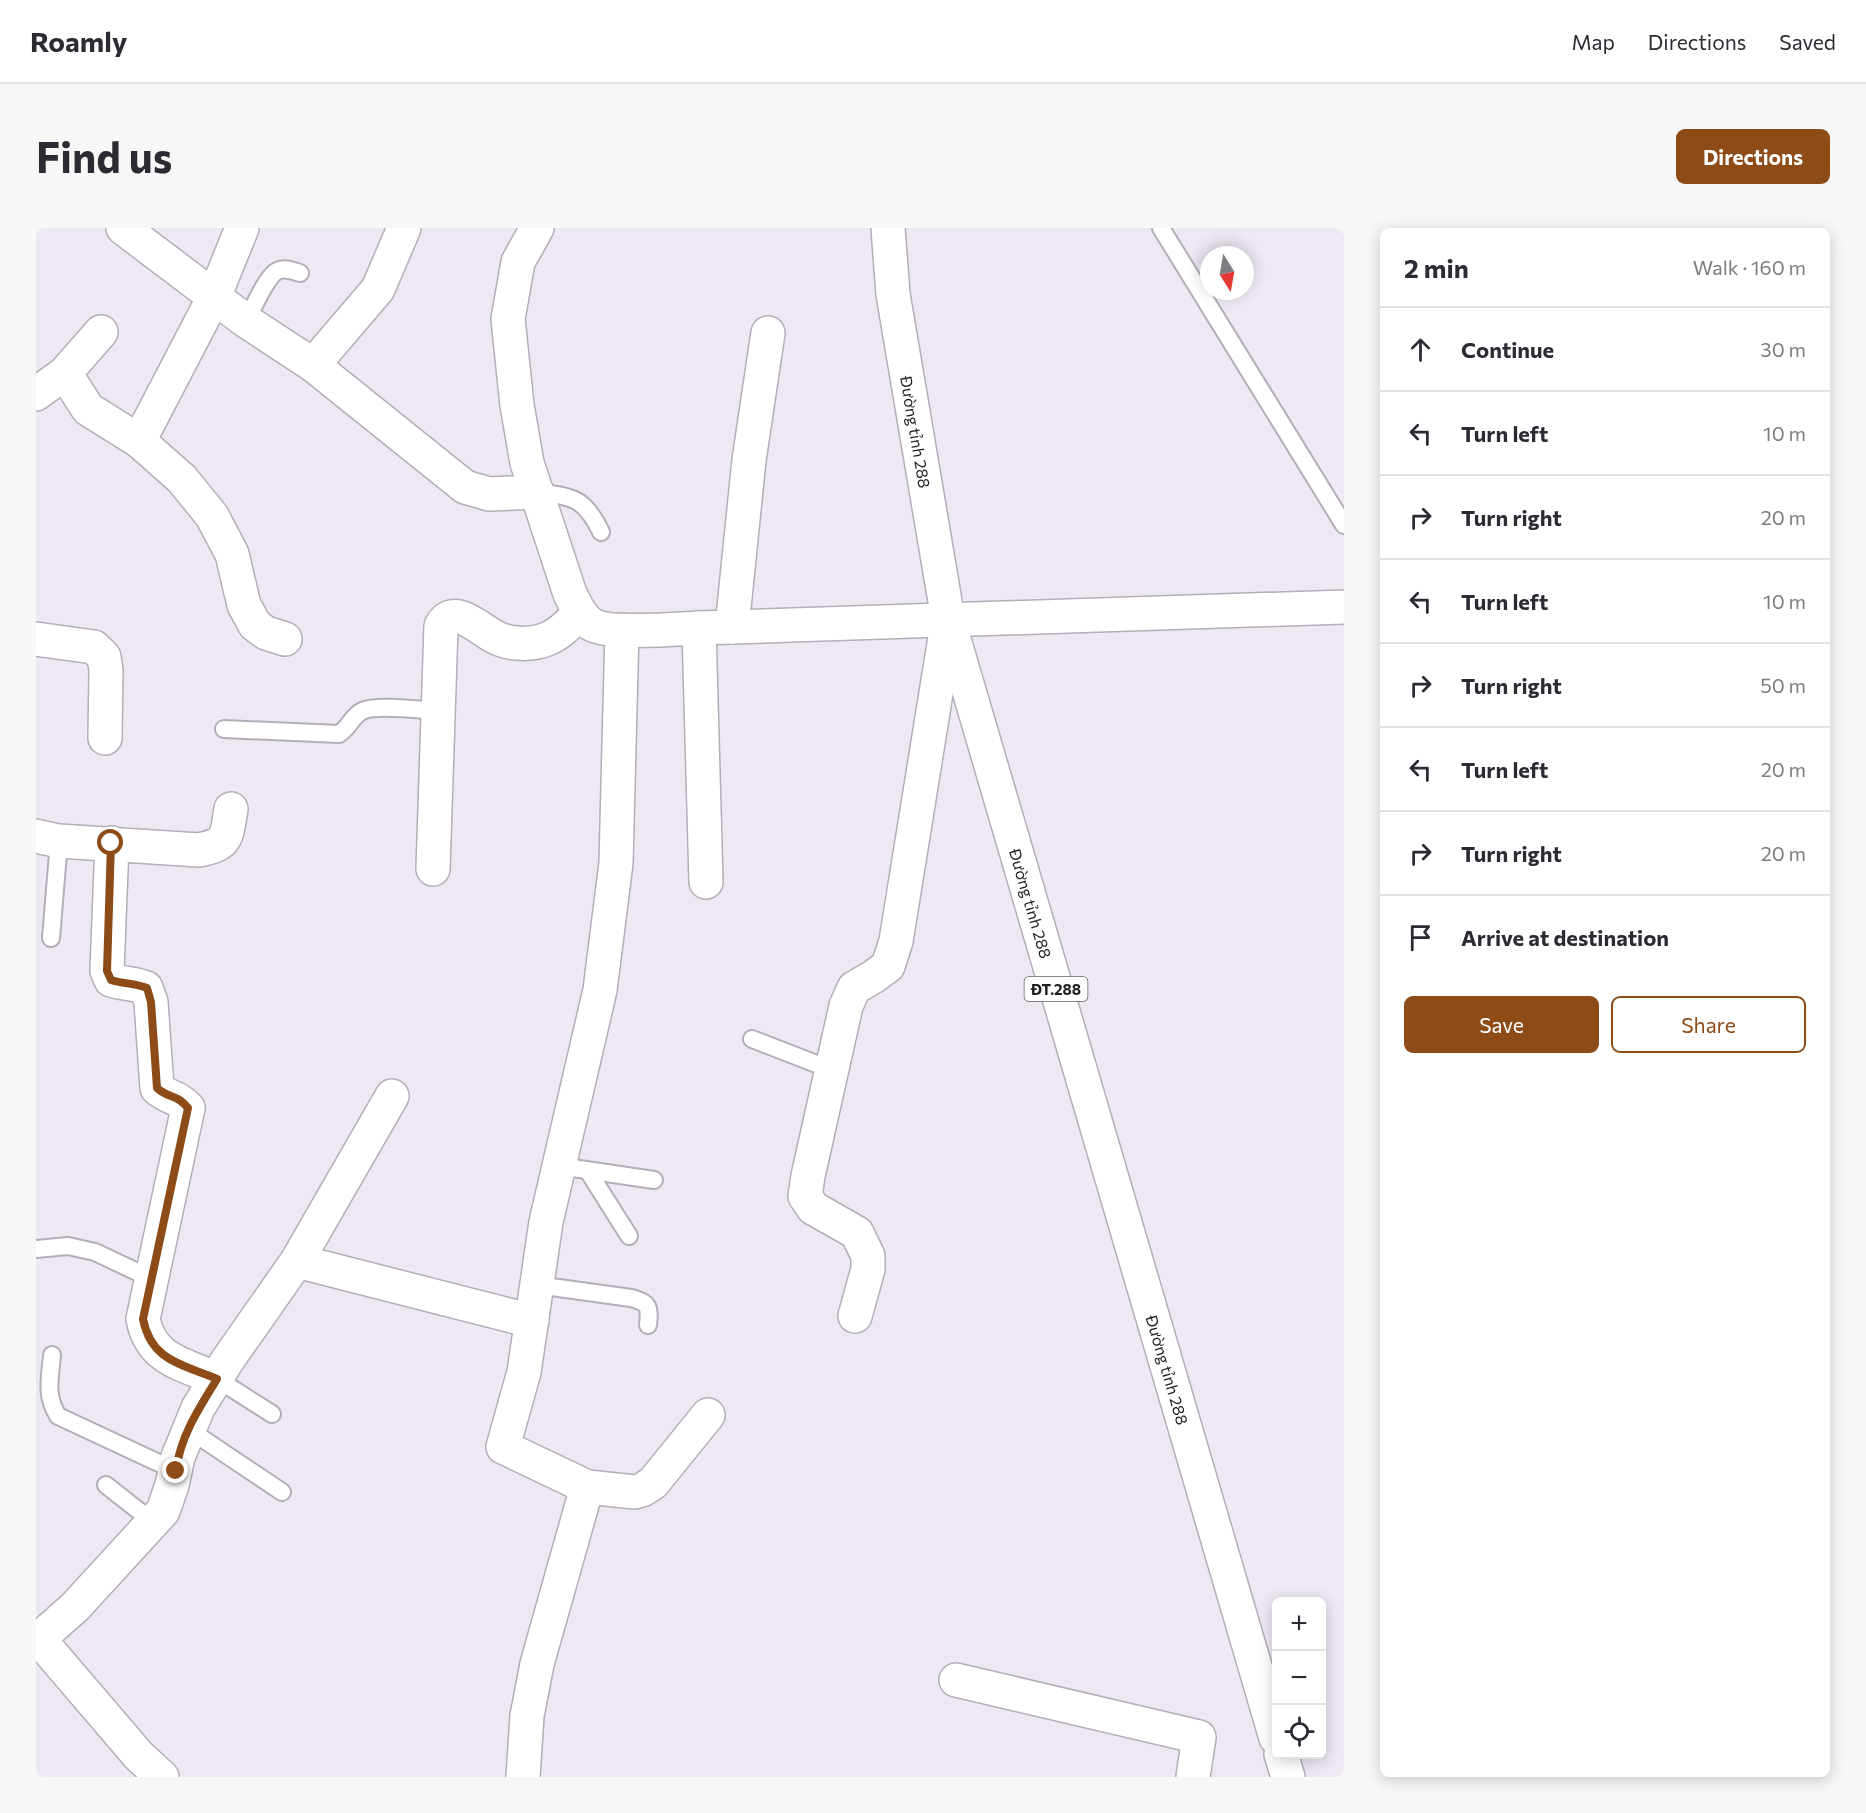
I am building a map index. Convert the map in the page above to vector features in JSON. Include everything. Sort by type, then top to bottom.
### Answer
[{"type":"street","points":[[123,228],[246,321],[313,365],[465,487],[489,494],[537,492]]},
{"type":"street","points":[[139,441],[214,297],[242,228]]},
{"type":"street","points":[[313,365],[378,289],[404,228]]},
{"type":"street","points":[[537,228],[518,261],[508,319],[517,405],[527,463],[570,594],[579,613],[592,626],[622,630],[1344,607]]},
{"type":"street","name":"Đường tỉnh 288","points":[[888,228],[893,294],[948,619],[1272,1724]]},
{"type":"street","points":[[36,394],[65,373],[100,332]]},
{"type":"street","points":[[732,627],[749,460],[768,333]]},
{"type":"street","points":[[65,373],[88,409],[139,441],[182,479],[212,516],[232,554],[244,605],[255,625],[267,633],[285,639]]},
{"type":"street","points":[[433,869],[441,626],[448,618],[459,617],[497,639],[526,643],[550,639],[565,628],[579,613]]},
{"type":"street","points":[[855,1316],[868,1269],[868,1256],[857,1233],[813,1208],[806,1196],[808,1176],[846,1006],[854,988],[888,966],[896,941],[948,619]]},
{"type":"street","points":[[699,628],[706,882]]},
{"type":"street","points":[[622,630],[616,863],[574,1169],[546,1222],[524,1372],[503,1447],[587,1486],[635,1492],[653,1483],[708,1414]]},
{"type":"street","points":[[36,639],[94,647],[104,657],[106,670],[105,738]]},
{"type":"street","points":[[48,838],[199,850],[217,846],[226,837],[231,809]]},
{"type":"street","points":[[111,843],[107,971],[111,980],[123,984],[140,984],[147,988],[151,1002],[157,1088],[164,1094],[180,1100],[188,1108],[143,1319],[146,1335],[153,1346],[164,1356],[217,1379]]},
{"type":"street","points":[[162,1777],[139,1756],[38,1637],[75,1607],[163,1511],[176,1471],[178,1457],[198,1408],[227,1361],[297,1261],[393,1096]]},
{"type":"street","points":[[297,1261],[531,1321]]},
{"type":"street","points":[[524,1777],[527,1716],[537,1664],[587,1486]]},
{"type":"street","points":[[956,1680],[1199,1737],[1193,1777]]},
{"type":"street","points":[[1282,1759],[1288,1777]]},
{"type":"lane","points":[[1161,228],[1344,525]]},
{"type":"lane","points":[[246,321],[270,278],[277,271],[286,269],[300,273]]},
{"type":"lane","points":[[537,492],[574,499],[588,508],[601,532]]},
{"type":"lane","points":[[224,729],[339,734],[348,729],[353,718],[363,710],[377,708],[438,711]]},
{"type":"lane","points":[[48,838],[51,938]]},
{"type":"lane","points":[[752,1040],[832,1070]]},
{"type":"lane","points":[[574,1169],[654,1180]]},
{"type":"lane","points":[[574,1169],[629,1236]]},
{"type":"lane","points":[[36,1249],[68,1246],[95,1252],[152,1279]]},
{"type":"lane","points":[[537,1285],[631,1298],[644,1302],[649,1309],[648,1325]]},
{"type":"lane","points":[[52,1355],[48,1394],[51,1406],[58,1416],[176,1471]]},
{"type":"lane","points":[[217,1379],[272,1414]]},
{"type":"lane","points":[[188,1429],[282,1492]]},
{"type":"lane","points":[[106,1485],[153,1522]]},
{"type":"route","points":[[111,843],[107,971],[111,980],[123,984],[140,984],[147,988],[151,1002],[157,1088],[164,1094],[180,1100],[188,1108],[143,1319],[146,1335],[153,1346],[164,1356],[217,1379],[198,1408],[188,1429],[178,1457],[176,1471]]}]
